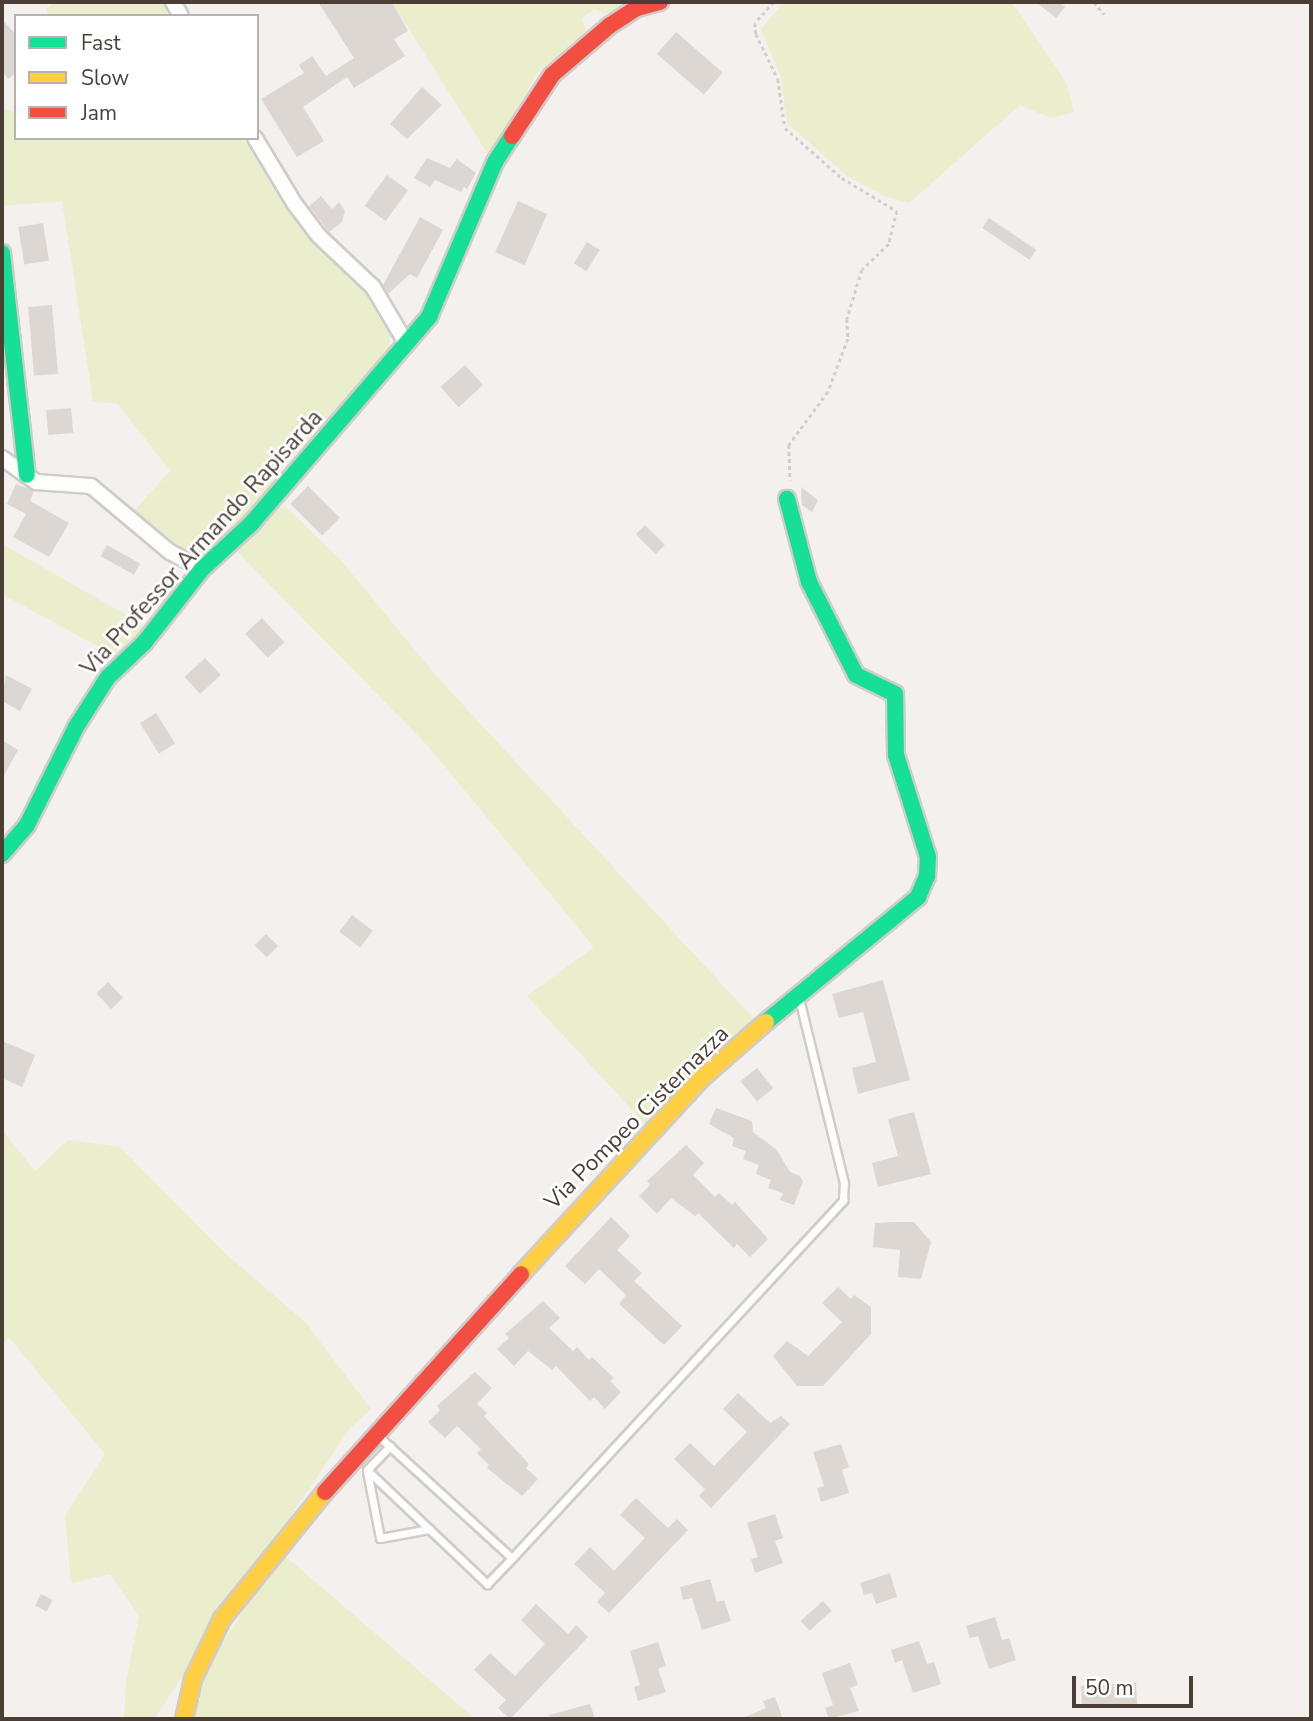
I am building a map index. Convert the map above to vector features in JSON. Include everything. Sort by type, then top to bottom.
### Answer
[{"type":"street","name":"Via Professor Armando Rapisarda","points":[[2,854],[27,825],[95,695],[202,569],[251,524],[386,372],[439,298],[495,162],[537,95],[562,65],[637,8],[660,2]]},
{"type":"street","points":[[256,140],[294,203],[319,236],[373,287],[406,343]]},
{"type":"street","points":[[2,253],[27,475]]},
{"type":"street","points":[[2,458],[36,482],[91,485],[170,552],[202,569]]},
{"type":"street","name":"Via Pompeo Cisternazza","points":[[184,1719],[193,1679],[222,1619],[375,1432],[502,1298],[629,1153],[702,1078],[798,993],[918,897],[927,876],[928,857],[896,755],[895,694],[856,675],[809,582],[787,499]]},
{"type":"lane","points":[[367,1470],[487,1584],[843,1200],[844,1183],[798,993]]},
{"type":"lane","points":[[375,1432],[512,1558]]},
{"type":"lane","points":[[367,1470],[390,1446]]},
{"type":"lane","points":[[367,1470],[380,1538],[429,1529]]},
{"type":"path","points":[[774,2],[755,23],[778,79],[785,128],[842,177],[897,211],[889,244],[862,270],[847,319],[848,339],[828,393],[789,445],[792,473],[787,499]]},
{"type":"path","points":[[1094,2],[1104,15]]},
{"type":"green space","points":[[54,2],[162,2],[168,14],[48,14],[46,10]]},
{"type":"green space","points":[[392,2],[628,2],[606,14],[594,9],[582,18],[586,31],[538,72],[489,156]]},
{"type":"green space","points":[[784,2],[1012,2],[1067,84],[1074,112],[1050,118],[1020,105],[909,203],[884,196],[847,176],[787,123],[781,77],[761,29]]},
{"type":"green space","points":[[2,108],[14,111],[14,140],[244,140],[291,212],[370,297],[391,335],[388,353],[284,466],[251,513],[200,558],[168,542],[133,512],[170,471],[118,404],[93,401],[62,201],[2,206]]},
{"type":"green space","points":[[284,505],[339,558],[438,678],[754,1019],[645,1124],[527,996],[594,947],[428,746],[235,549]]},
{"type":"green space","points":[[2,544],[142,624],[140,638],[117,657],[2,594]]},
{"type":"green space","points":[[2,1130],[35,1171],[68,1140],[120,1147],[227,1255],[306,1323],[371,1409],[350,1428],[154,1719],[124,1719],[126,1682],[139,1616],[110,1574],[71,1583],[65,1516],[105,1454],[9,1337],[2,1345]]},
{"type":"green space","points":[[285,1556],[475,1719],[188,1719],[200,1700],[198,1687],[207,1668],[260,1585]]},
{"type":"building","points":[[318,2],[392,2],[408,31],[394,39],[405,56],[354,88],[347,77],[303,107],[324,141],[297,157],[261,99],[304,73],[299,65],[312,56],[326,76],[354,58]]},
{"type":"building","points":[[1036,2],[1058,2],[1065,7],[1056,18]]},
{"type":"building","points":[[2,19],[14,33],[14,74],[8,79],[2,71]]},
{"type":"building","points":[[676,32],[723,73],[704,95],[657,54]]},
{"type":"building","points":[[422,87],[442,105],[407,139],[390,124]]},
{"type":"building","points":[[427,158],[450,168],[457,159],[476,173],[467,189],[452,178],[464,187],[461,192],[435,180],[430,187],[414,178]]},
{"type":"building","points":[[387,175],[408,190],[386,221],[365,206]]},
{"type":"building","points":[[321,196],[332,209],[339,202],[345,211],[342,222],[329,232],[309,206]]},
{"type":"building","points":[[518,201],[547,214],[524,265],[495,252]]},
{"type":"building","points":[[420,217],[443,230],[417,278],[410,274],[388,294],[383,285]]},
{"type":"building","points":[[989,218],[1036,250],[1030,260],[982,228]]},
{"type":"building","points":[[43,223],[49,261],[24,264],[18,227]]},
{"type":"building","points":[[587,242],[600,250],[586,271],[574,263]]},
{"type":"building","points":[[52,305],[58,374],[34,376],[28,307]]},
{"type":"building","points":[[465,365],[483,385],[459,407],[440,387]]},
{"type":"building","points":[[71,408],[73,433],[48,435],[46,410]]},
{"type":"building","points":[[16,484],[34,491],[30,501],[69,523],[49,557],[13,537],[26,514],[7,504]]},
{"type":"building","points":[[308,486],[340,518],[322,535],[290,504]]},
{"type":"building","points":[[801,487],[818,500],[812,512],[802,505]]},
{"type":"building","points":[[645,525],[665,545],[656,554],[636,534]]},
{"type":"building","points":[[107,545],[140,563],[134,575],[101,556]]},
{"type":"building","points":[[262,618],[285,642],[268,658],[245,634]]},
{"type":"building","points":[[205,658],[221,675],[200,694],[185,677]]},
{"type":"building","points":[[6,675],[32,689],[20,711],[2,701]]},
{"type":"building","points":[[156,713],[175,744],[159,754],[140,723]]},
{"type":"building","points":[[2,740],[18,750],[2,779]]},
{"type":"building","points":[[352,915],[373,931],[360,947],[339,932]]},
{"type":"building","points":[[266,934],[278,946],[267,957],[255,945]]},
{"type":"building","points":[[883,980],[910,1080],[858,1094],[852,1068],[876,1062],[863,1012],[839,1018],[832,994]]},
{"type":"building","points":[[108,982],[123,998],[111,1009],[96,993]]},
{"type":"building","points":[[2,1041],[35,1055],[22,1087],[2,1078]]},
{"type":"building","points":[[757,1068],[773,1088],[757,1101],[741,1081]]},
{"type":"building","points":[[716,1108],[752,1121],[753,1132],[776,1149],[790,1172],[800,1176],[803,1182],[794,1205],[780,1200],[783,1193],[768,1188],[771,1180],[756,1174],[759,1165],[743,1159],[746,1151],[732,1146],[734,1138],[709,1124]]},
{"type":"building","points":[[914,1112],[931,1174],[878,1187],[872,1163],[898,1156],[888,1119]]},
{"type":"building","points":[[686,1145],[704,1163],[693,1175],[715,1197],[719,1193],[732,1205],[735,1202],[768,1239],[750,1257],[737,1244],[734,1248],[698,1213],[695,1216],[671,1198],[657,1214],[639,1196],[650,1185],[647,1181]]},
{"type":"building","points":[[611,1217],[630,1236],[617,1250],[642,1273],[634,1281],[682,1326],[664,1345],[619,1304],[626,1295],[599,1269],[585,1284],[565,1266]]},
{"type":"building","points":[[914,1222],[931,1242],[921,1279],[898,1277],[900,1250],[873,1247],[875,1223]]},
{"type":"building","points":[[838,1287],[851,1299],[854,1295],[871,1307],[871,1334],[823,1386],[797,1386],[773,1356],[787,1341],[808,1356],[842,1322],[822,1303]]},
{"type":"building","points":[[543,1301],[560,1318],[549,1328],[573,1351],[577,1347],[589,1360],[592,1357],[614,1378],[610,1381],[621,1392],[605,1409],[594,1397],[590,1401],[556,1366],[552,1370],[528,1351],[514,1366],[497,1349],[509,1338],[505,1334]]},
{"type":"building","points":[[475,1372],[492,1388],[477,1404],[487,1413],[484,1416],[529,1464],[526,1468],[538,1479],[522,1496],[487,1468],[489,1465],[477,1453],[481,1449],[457,1426],[445,1438],[428,1422],[440,1410],[437,1406]]},
{"type":"building","points":[[738,1393],[770,1423],[781,1416],[790,1424],[711,1508],[699,1496],[705,1489],[674,1459],[690,1443],[714,1466],[747,1432],[723,1409]]},
{"type":"building","points":[[841,1444],[849,1467],[842,1470],[849,1493],[821,1502],[817,1488],[824,1486],[813,1452]]},
{"type":"building","points":[[636,1498],[668,1528],[677,1519],[688,1530],[609,1613],[597,1602],[605,1593],[574,1564],[590,1547],[614,1571],[645,1538],[620,1515]]},
{"type":"building","points":[[775,1514],[783,1538],[775,1541],[783,1563],[755,1573],[751,1559],[758,1557],[747,1523]]},
{"type":"building","points":[[890,1573],[897,1597],[876,1604],[872,1593],[864,1595],[860,1583]]},
{"type":"building","points":[[710,1579],[717,1602],[724,1600],[731,1621],[702,1630],[692,1598],[683,1600],[680,1587]]},
{"type":"building","points":[[41,1594],[53,1600],[47,1611],[35,1606]]},
{"type":"building","points":[[823,1601],[832,1611],[809,1631],[801,1621]]},
{"type":"building","points":[[536,1604],[568,1634],[576,1625],[588,1637],[510,1719],[498,1708],[506,1700],[474,1670],[490,1653],[515,1676],[545,1644],[521,1620]]},
{"type":"building","points":[[995,1617],[1002,1640],[1009,1638],[1016,1660],[989,1669],[978,1636],[970,1638],[966,1626]]},
{"type":"building","points":[[919,1641],[927,1664],[934,1662],[941,1684],[913,1693],[902,1660],[895,1663],[891,1650]]},
{"type":"building","points":[[658,1642],[666,1666],[658,1669],[666,1692],[638,1701],[634,1687],[640,1685],[630,1651]]},
{"type":"building","points":[[850,1663],[858,1685],[850,1688],[859,1711],[829,1719],[825,1708],[833,1705],[822,1673]]},
{"type":"building","points":[[1136,1683],[1137,1704],[1082,1707],[1081,1686]]},
{"type":"building","points":[[775,1697],[783,1719],[741,1719],[766,1708],[763,1701]]},
{"type":"building","points":[[590,1704],[595,1719],[550,1719],[549,1715]]},
{"type":"traffic: fast","points":[[2,854],[27,825],[76,727],[108,677],[144,643],[202,569],[251,524],[429,317],[495,162],[512,136]]},
{"type":"traffic: fast","points":[[2,253],[27,475]]},
{"type":"traffic: fast","points":[[766,1022],[918,897],[927,876],[928,857],[896,755],[895,694],[856,675],[809,582],[787,499]]},
{"type":"traffic: slow","points":[[521,1274],[702,1078],[766,1022]]},
{"type":"traffic: slow","points":[[184,1719],[193,1679],[222,1619],[325,1492]]},
{"type":"traffic: jam","points":[[512,136],[552,75],[609,26],[637,8],[660,2]]},
{"type":"traffic: jam","points":[[325,1492],[521,1274]]}]
